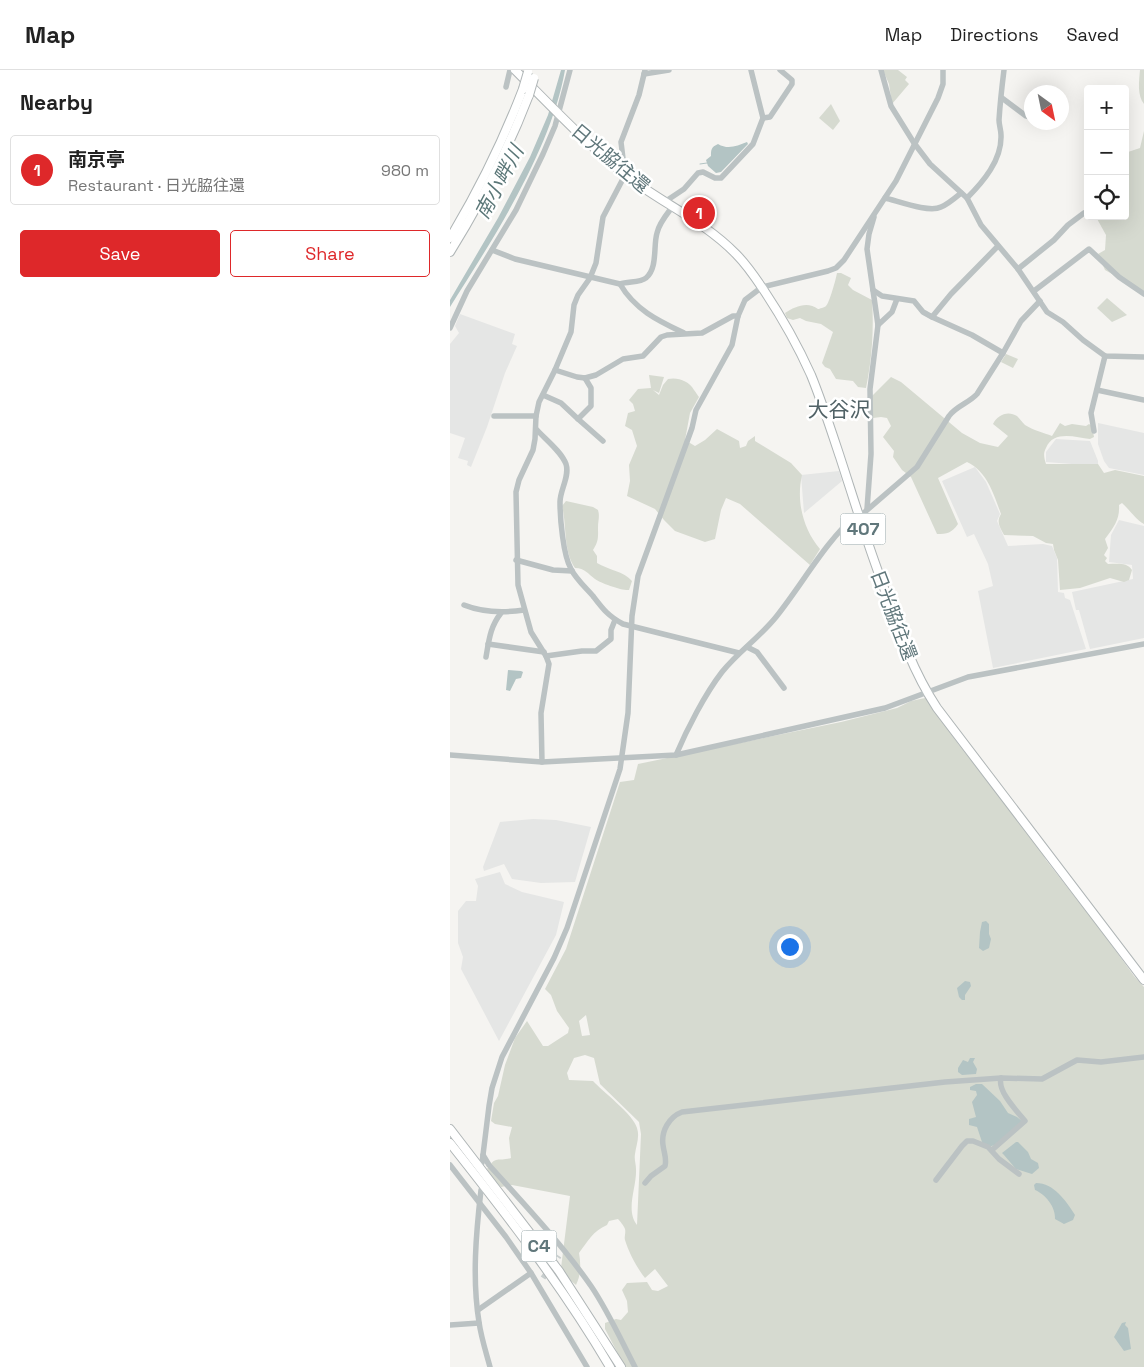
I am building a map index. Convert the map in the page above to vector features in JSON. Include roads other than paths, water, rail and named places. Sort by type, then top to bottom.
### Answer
[{"type":"highway","name":"日光脇往還","points":[[515,70],[625,175],[703,226],[728,246],[748,267],[762,287],[811,375],[858,515],[914,669],[937,708],[1144,980]]},
{"type":"highway","points":[[450,252],[499,166],[511,140],[532,72]]},
{"type":"highway","points":[[450,238],[492,162],[526,92]]},
{"type":"highway","name":"C4","points":[[450,1129],[559,1271],[621,1367]]},
{"type":"highway","name":"C4","points":[[450,1143],[503,1209],[552,1276],[610,1367]]},
{"type":"street","points":[[506,87],[510,70]]},
{"type":"street","points":[[450,328],[467,291],[516,210],[544,154],[570,70]]},
{"type":"street","points":[[542,762],[541,713],[549,672],[545,654],[534,638],[524,610],[518,585],[516,492],[532,450],[536,429],[536,416],[543,395],[571,332],[574,305],[578,295],[590,278],[596,263],[602,217],[625,175],[621,142],[639,95],[644,72],[669,70]]},
{"type":"street","points":[[666,201],[684,189],[698,172],[703,172],[715,178],[721,178],[752,144],[764,118],[751,70]]},
{"type":"street","points":[[764,118],[770,117],[792,84],[792,80],[780,70]]},
{"type":"street","points":[[881,70],[891,106],[914,143],[930,164],[967,198],[981,225],[1034,290],[1047,312],[1063,322],[1104,356],[1144,356]]},
{"type":"street","points":[[482,1163],[491,1097],[502,1057],[554,958],[567,928],[617,778],[629,702],[631,626],[638,576],[692,428],[696,410],[732,344],[738,316],[745,300],[762,287],[836,268],[844,260],[874,213],[886,198],[938,98],[943,84],[943,70]]},
{"type":"street","points":[[967,198],[984,179],[998,152],[1001,135],[999,120],[1004,70]]},
{"type":"street","points":[[1002,98],[1024,114]]},
{"type":"street","points":[[886,198],[936,209],[941,208],[961,193]]},
{"type":"street","points":[[492,250],[514,260],[590,278],[620,284],[626,281],[642,280],[647,277],[654,261],[657,230],[673,206]]},
{"type":"street","points":[[867,509],[871,454],[870,389],[878,325],[867,249],[874,213]]},
{"type":"street","points":[[1018,269],[1084,213]]},
{"type":"street","points":[[932,317],[951,294],[998,246]]},
{"type":"street","points":[[1034,290],[1089,249],[1119,277],[1144,294]]},
{"type":"street","points":[[620,284],[623,290],[647,314],[684,333]]},
{"type":"street","points":[[873,290],[882,296],[897,299],[905,298],[914,301],[923,312],[972,335],[1003,353]]},
{"type":"street","points":[[878,325],[892,312],[897,299]]},
{"type":"street","points":[[676,755],[684,737],[722,672],[775,618],[823,550],[842,527],[867,509],[917,467],[953,411],[973,399],[1021,321],[1040,301]]},
{"type":"street","points":[[555,370],[585,378],[596,375],[624,359],[644,356],[661,337],[702,332],[733,316],[738,316]]},
{"type":"street","points":[[1094,432],[1091,413],[1104,356]]},
{"type":"street","points":[[578,418],[591,406],[591,388],[585,378]]},
{"type":"street","points":[[1097,390],[1144,400]]},
{"type":"street","points":[[543,395],[561,403],[603,441]]},
{"type":"street","points":[[494,416],[536,416]]},
{"type":"street","points":[[536,429],[552,445],[566,464],[566,473],[560,493],[564,552],[572,571],[609,616],[614,620],[631,626],[740,653]]},
{"type":"street","points":[[516,560],[553,570],[572,571]]},
{"type":"street","points":[[464,605],[475,610],[502,613],[524,610]]},
{"type":"street","points":[[486,657],[492,625],[502,613]]},
{"type":"street","points":[[488,644],[545,654],[596,651],[611,639],[614,620]]},
{"type":"street","points":[[450,755],[542,762],[676,755],[885,708],[968,677],[1144,644]]},
{"type":"street","points":[[747,647],[757,652],[784,688]]},
{"type":"street","points":[[646,1183],[651,1176],[665,1166],[663,1133],[670,1120],[682,1112],[945,1082],[1001,1078],[1042,1079],[1077,1060],[1101,1062],[1144,1057]]},
{"type":"street","points":[[992,1150],[1024,1121],[1000,1087],[1001,1078]]},
{"type":"street","points":[[936,1180],[952,1157],[967,1141],[973,1141],[992,1150],[999,1159],[1019,1174]]},
{"type":"street","points":[[483,1155],[561,1254],[592,1288],[612,1320],[635,1367]]},
{"type":"street","points":[[450,1166],[532,1273],[587,1367]]},
{"type":"street","points":[[481,1190],[476,1290],[479,1322],[490,1367]]},
{"type":"street","points":[[478,1310],[532,1273]]},
{"type":"street","points":[[538,1283],[543,1278]]},
{"type":"street","points":[[450,1325],[479,1322]]},
{"type":"waterway","points":[[700,164],[707,163]]},
{"type":"tunnel","points":[[543,1278],[559,1256]]},
{"type":"place","name":"南京亭","points":[[699,213]]},
{"type":"district","name":"大谷沢","points":[[839,410]]},
{"type":"water label","name":"南小畔川","points":[[499,182]]}]
